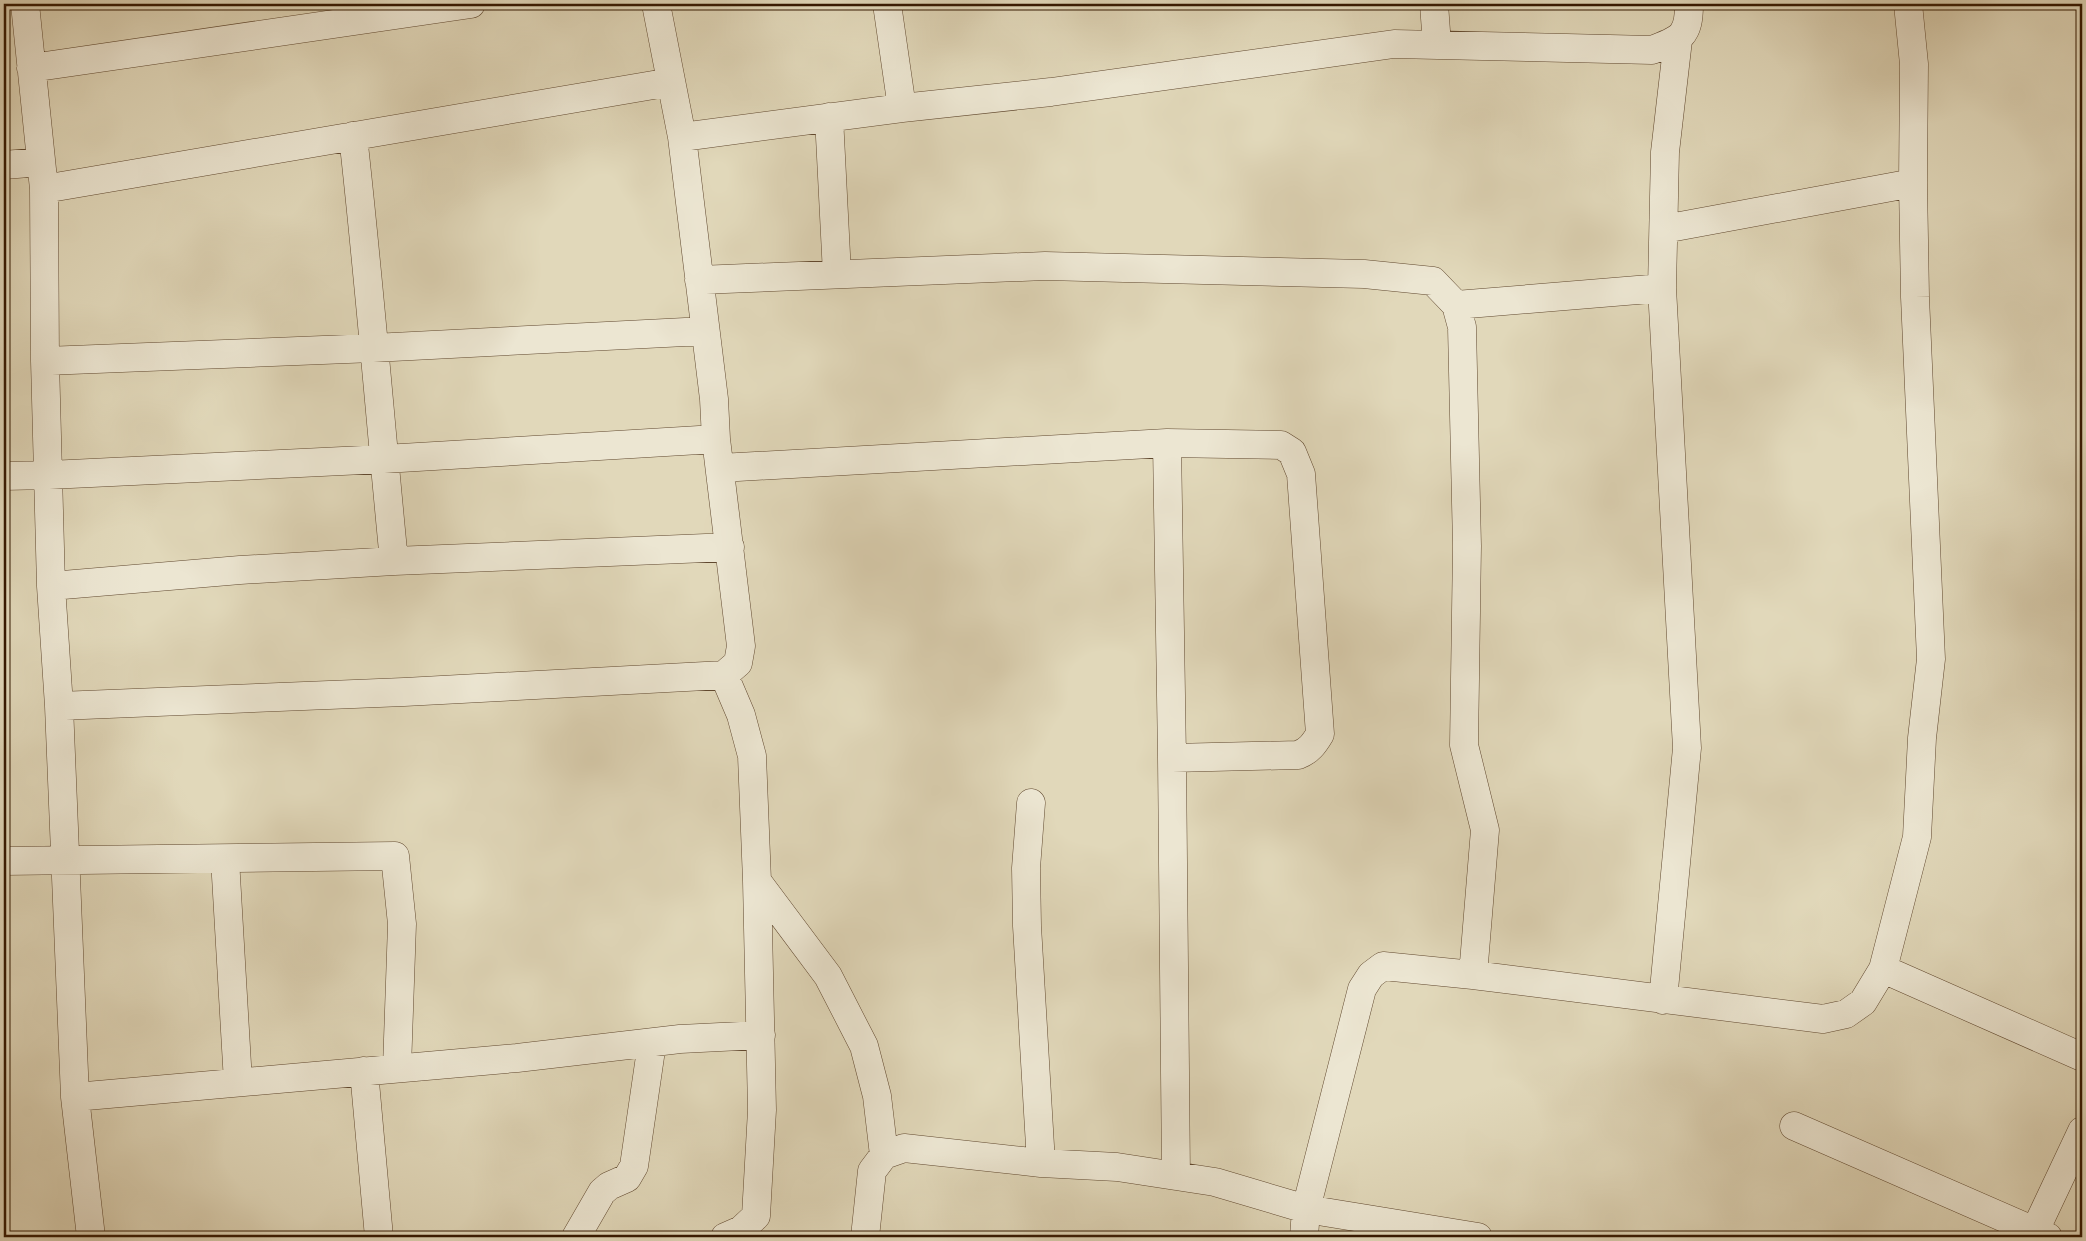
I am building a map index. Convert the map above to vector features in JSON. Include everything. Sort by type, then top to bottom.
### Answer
[{"type":"street","points":[[24,4],[44,188],[45,361],[51,586],[59,706],[75,1097],[91,1237]]},
{"type":"street","points":[[31,68],[471,4]]},
{"type":"street","points":[[59,706],[394,692],[724,675],[738,663],[741,646],[716,439],[714,399],[682,137],[656,4]]},
{"type":"street","points":[[887,4],[902,108]]},
{"type":"street","points":[[1434,4],[1437,45]]},
{"type":"street","points":[[1663,1000],[1687,748],[1662,288],[1665,152],[1678,40],[1689,22],[1689,4]]},
{"type":"street","points":[[1304,1237],[1306,1209],[1362,989],[1370,975],[1383,966],[1823,1020],[1846,1014],[1863,1002],[1883,969],[1917,837],[1922,738],[1931,660],[1916,316],[1913,183],[1914,64],[1908,4]]},
{"type":"street","points":[[682,137],[902,108],[1052,92],[1394,44],[1652,50],[1678,40]]},
{"type":"street","points":[[44,188],[671,82]]},
{"type":"street","points":[[829,118],[837,274]]},
{"type":"street","points":[[352,136],[366,257],[394,561]]},
{"type":"street","points":[[4,165],[41,162]]},
{"type":"street","points":[[1664,229],[1913,183]]},
{"type":"street","points":[[699,280],[1045,266],[1364,274],[1433,281],[1456,305],[1462,326],[1467,546],[1464,745],[1486,830],[1473,976]]},
{"type":"street","points":[[1456,305],[1662,288]]},
{"type":"street","points":[[45,361],[373,348],[705,331]]},
{"type":"street","points":[[4,476],[384,459],[716,439]]},
{"type":"street","points":[[720,468],[1167,443],[1280,445],[1292,452],[1301,474],[1320,734],[1314,745],[1306,752],[1298,755],[1172,758]]},
{"type":"street","points":[[1167,443],[1176,1176]]},
{"type":"street","points":[[51,586],[240,570],[394,561],[730,547]]},
{"type":"street","points":[[724,675],[741,715],[752,756],[758,881],[762,1110],[756,1216],[742,1230],[724,1237]]},
{"type":"street","points":[[1031,803],[1026,868],[1027,926],[1041,1163]]},
{"type":"street","points":[[4,861],[395,856],[402,924],[397,1068]]},
{"type":"street","points":[[225,858],[238,1082]]},
{"type":"street","points":[[758,881],[828,976],[864,1046],[878,1096],[884,1155]]},
{"type":"street","points":[[1883,969],[2082,1057]]},
{"type":"street","points":[[75,1097],[526,1057],[680,1039],[761,1035]]},
{"type":"street","points":[[576,1237],[602,1192],[609,1186],[627,1178],[634,1166],[652,1043]]},
{"type":"street","points":[[364,1071],[379,1237]]},
{"type":"street","points":[[1794,1126],[2038,1235],[2082,1132]]},
{"type":"street","points":[[865,1237],[872,1170],[884,1155],[904,1148],[1041,1163],[1117,1167],[1215,1182],[1306,1209],[1478,1237]]}]
